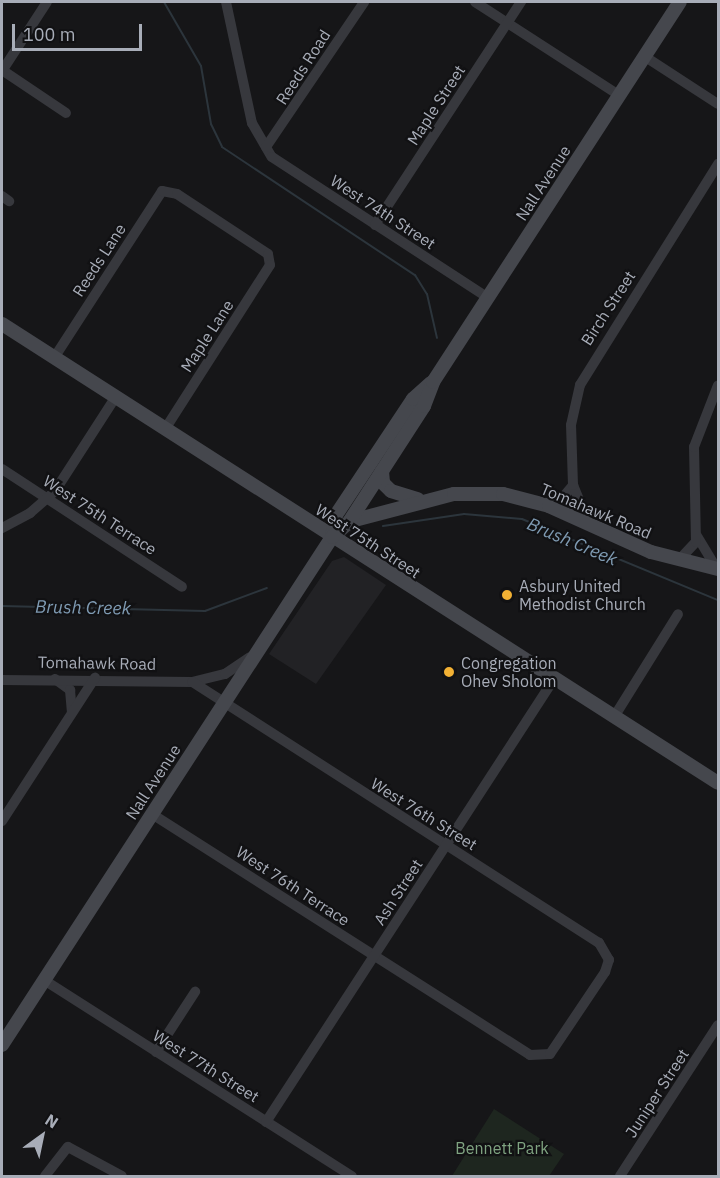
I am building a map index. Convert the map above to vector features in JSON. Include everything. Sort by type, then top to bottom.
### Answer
[{"type":"main road","name":"Nall Avenue","points":[[2,1045],[332,537],[349,522],[382,471],[433,382],[680,2]]},
{"type":"main road","name":"West 75th Street","points":[[2,324],[718,783]]},
{"type":"main road","name":"Nall Avenue","points":[[332,537],[336,514],[413,399],[433,382]]},
{"type":"main road","name":"Tomahawk Road","points":[[382,471],[391,491],[423,501]]},
{"type":"main road","name":"Tomahawk Road","points":[[349,522],[423,501],[480,492],[554,508],[589,525],[679,560],[718,569]]},
{"type":"street","points":[[44,2],[2,70],[66,113]]},
{"type":"street","name":"West 74th Street","points":[[226,2],[252,123],[266,147],[286,167],[488,298]]},
{"type":"street","name":"Reeds Road","points":[[266,147],[364,2]]},
{"type":"street","points":[[475,2],[619,95]]},
{"type":"street","name":"Maple Street","points":[[375,225],[521,2]]},
{"type":"street","points":[[644,56],[718,104]]},
{"type":"street","name":"Birch Street","points":[[589,525],[573,485],[571,425],[585,372],[718,164]]},
{"type":"street","name":"Reeds Lane","points":[[54,358],[162,191],[177,194]]},
{"type":"street","name":"Maple Lane","points":[[165,429],[270,266],[269,258],[177,194]]},
{"type":"street","points":[[718,385],[693,447],[698,536],[718,569]]},
{"type":"street","points":[[2,528],[48,499],[115,398]]},
{"type":"street","name":"West 75th Terrace","points":[[2,469],[182,587]]},
{"type":"street","points":[[554,508],[573,485]]},
{"type":"street","points":[[679,560],[698,536]]},
{"type":"street","points":[[614,717],[678,614]]},
{"type":"street","name":"Tomahawk Road","points":[[2,680],[95,678],[192,682],[235,669],[259,649]]},
{"type":"street","points":[[54,678],[70,690],[71,715]]},
{"type":"street","points":[[2,821],[95,678]]},
{"type":"street","name":"Ash Street","points":[[266,1122],[554,679]]},
{"type":"street","points":[[192,682],[224,704]]},
{"type":"street","name":"West 76th Street","points":[[224,704],[606,950],[605,972],[559,1043],[541,1057]]},
{"type":"street","name":"West 76th Terrace","points":[[152,814],[374,956],[541,1057]]},
{"type":"street","name":"West 77th Street","points":[[44,980],[352,1176]]},
{"type":"street","points":[[156,1052],[195,992]]},
{"type":"street","name":"Juniper Street","points":[[620,1176],[718,1025]]},
{"type":"street","points":[[45,1176],[68,1147],[122,1176]]},
{"type":"shaded area","points":[[344,557],[386,585],[316,684],[269,654],[332,561]]},
{"type":"green space","name":"Bennett Park","points":[[494,1109],[564,1154],[549,1176],[452,1176]]},
{"type":"waterway","points":[[164,2],[201,66],[211,124],[222,147],[415,275],[427,294],[437,338]]},
{"type":"waterway","name":"Brush Creek","points":[[383,526],[464,514],[522,519],[718,600]]},
{"type":"waterway","name":"Brush Creek","points":[[2,606],[205,611],[267,588]]},
{"type":"place","name":"Asbury United Methodist Church","points":[[507,595]]},
{"type":"place","name":"Congregation Ohev Sholom","points":[[449,672]]}]
